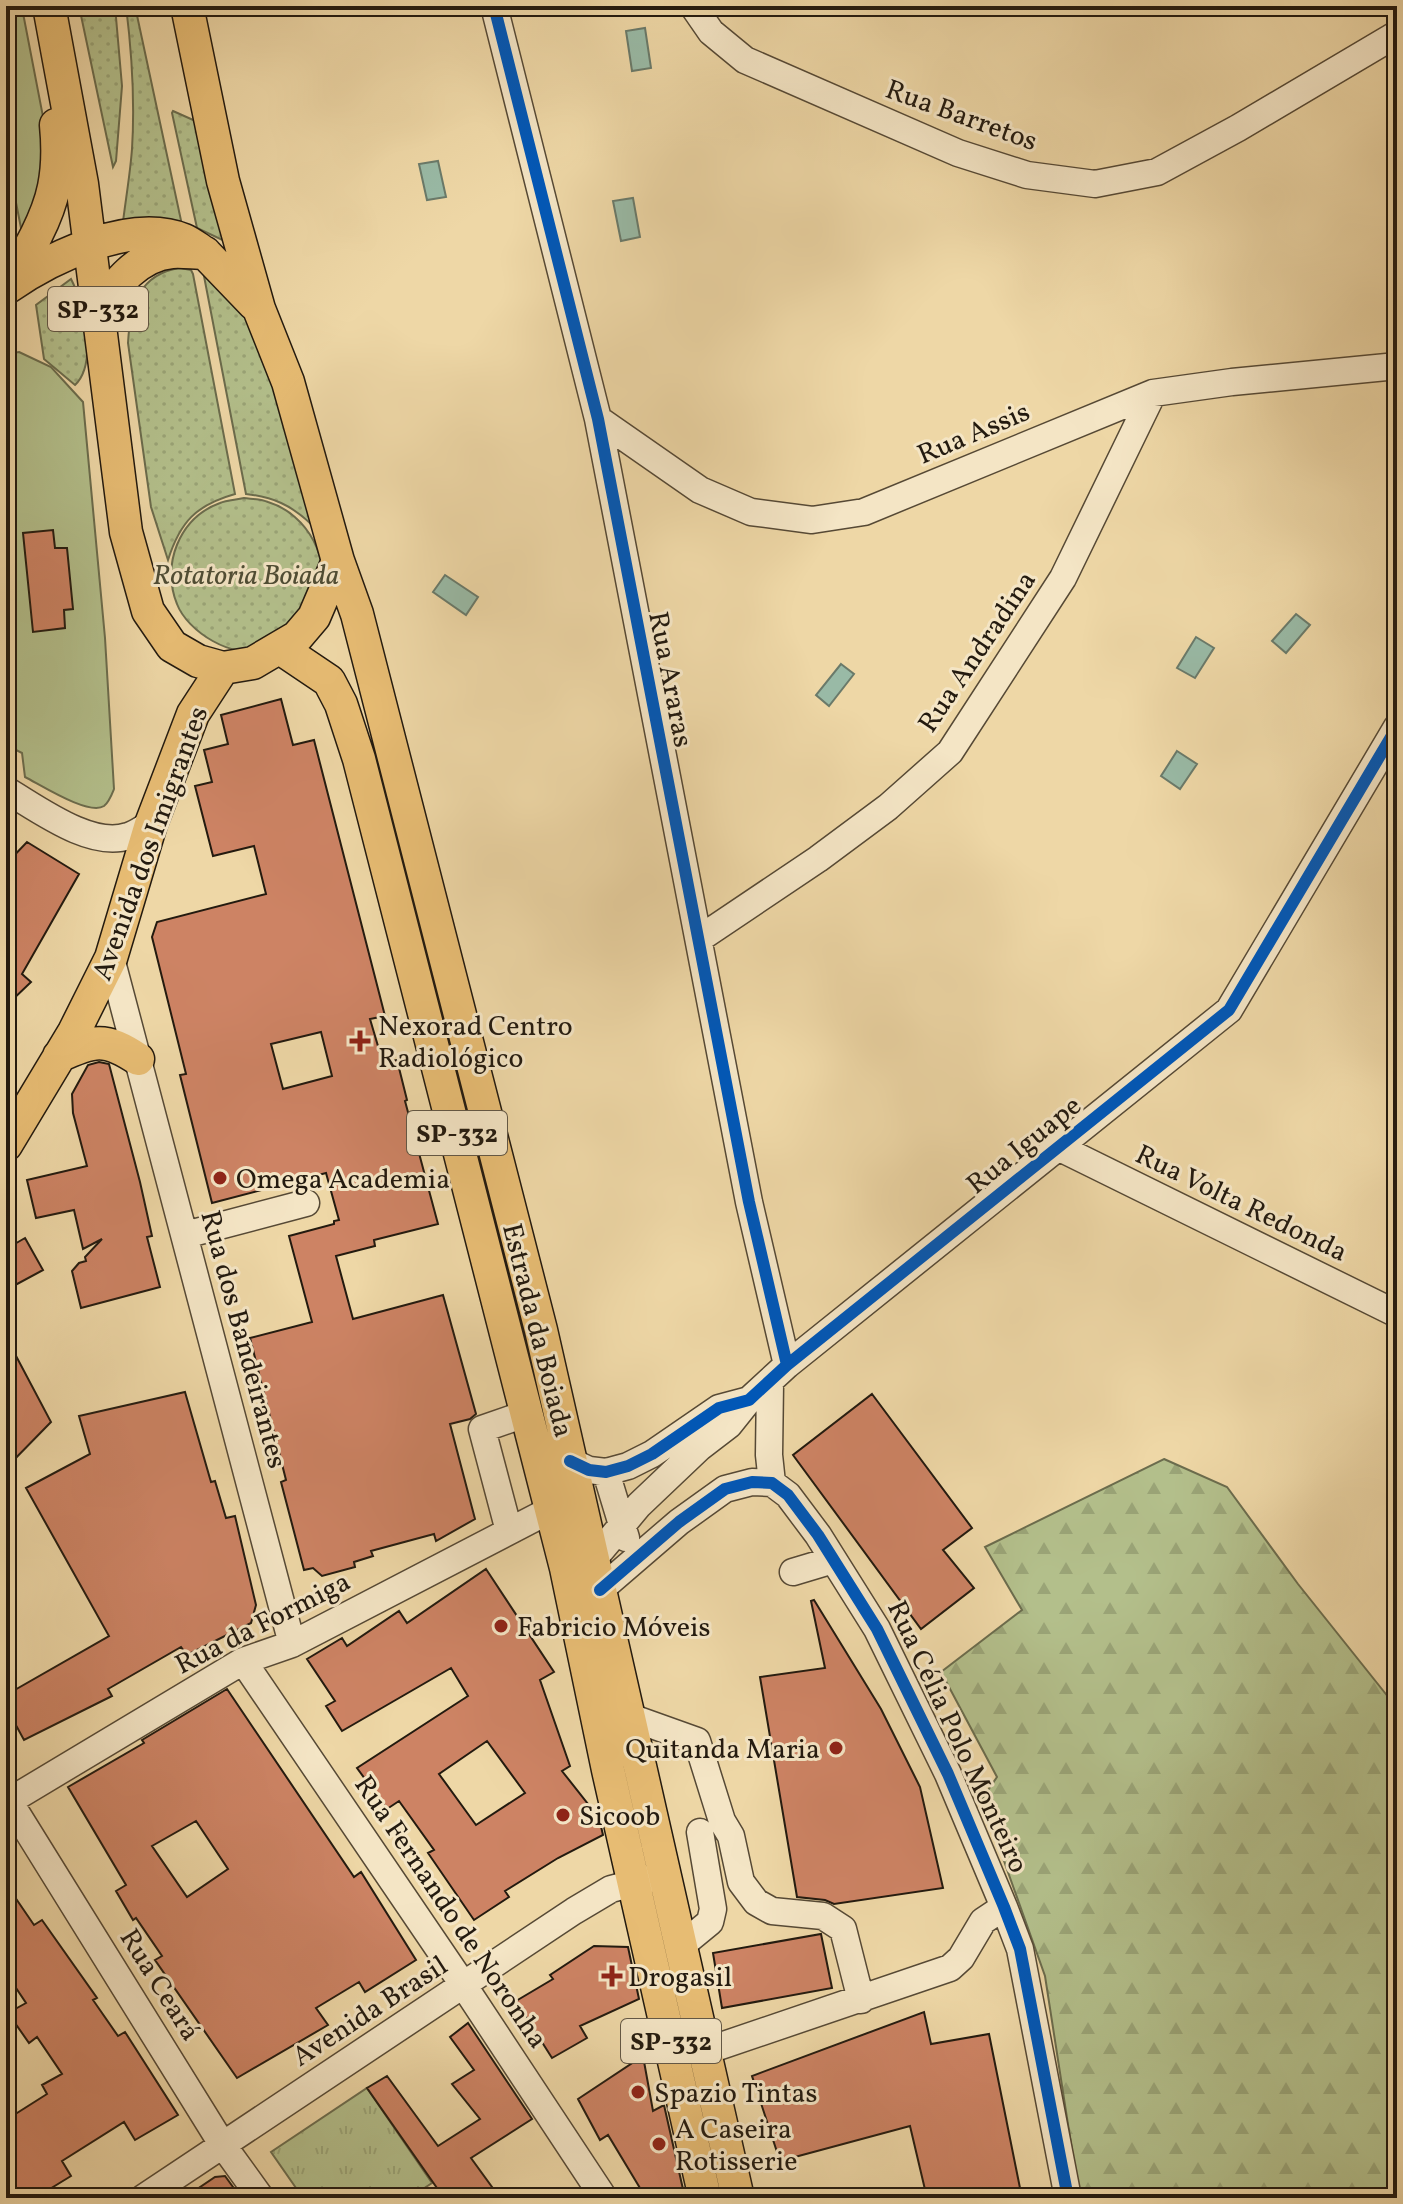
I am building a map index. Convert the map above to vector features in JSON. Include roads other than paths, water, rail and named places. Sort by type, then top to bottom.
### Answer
[{"type":"main road","name":"SP-332","points":[[49,6],[82,184],[126,532],[148,611],[172,646],[198,661],[223,668]]},
{"type":"main road","points":[[6,288],[36,234],[54,188],[58,146],[49,6]]},
{"type":"main road","name":"SP-332","points":[[187,6],[223,181],[259,309],[288,382],[338,561]]},
{"type":"main road","points":[[6,288],[54,259],[116,238],[149,234],[184,240],[205,253],[259,309]]},
{"type":"main road","points":[[98,310],[119,281],[140,263],[171,252],[205,253]]},
{"type":"main road","points":[[223,668],[253,663],[297,637],[314,617],[338,561]]},
{"type":"main road","name":"Estrada da Boiada","points":[[338,561],[357,614],[541,1330],[627,1716],[705,2198]]},
{"type":"main road","name":"Estrada da Boiada","points":[[280,648],[329,681],[350,728],[552,1509],[608,1770],[682,1945],[738,2198]]},
{"type":"main road","name":"Avenida dos Imigrantes","points":[[6,1145],[59,1056],[111,958],[151,824],[193,714],[223,668]]},
{"type":"main road","points":[[59,1056],[88,1043],[96,1043],[120,1047],[138,1059]]},
{"type":"street","name":"Rua Araras","points":[[494,6],[598,419],[749,1202],[778,1374],[769,1455],[772,1483]]},
{"type":"street","name":"Rua Barretos","points":[[693,6],[711,32],[745,60],[958,153],[1027,175],[1095,184],[1157,172],[1397,34]]},
{"type":"street","name":"Rua Assis","points":[[598,419],[700,490],[751,512],[812,520],[864,512],[1153,393],[1397,366]]},
{"type":"street","name":"Rua Andradina","points":[[699,939],[818,859],[888,807],[950,752],[1063,578],[1153,393]]},
{"type":"street","name":"Rua Iguape","points":[[606,1472],[652,1454],[719,1408],[749,1400],[1229,1010],[1397,727]]},
{"type":"street","points":[[6,790],[80,832],[105,839],[127,837],[151,824]]},
{"type":"street","name":"Rua dos Bandeirantes","points":[[111,958],[292,1644]]},
{"type":"street","name":"Rua Volta Redonda","points":[[1058,1147],[1397,1314]]},
{"type":"street","points":[[185,1235],[306,1203]]},
{"type":"street","points":[[596,1576],[621,1524],[699,1448],[729,1425],[749,1400]]},
{"type":"street","points":[[509,1531],[482,1429],[528,1413]]},
{"type":"street","points":[[570,1461],[589,1470],[606,1472],[634,1561]]},
{"type":"street","points":[[596,1576],[634,1561],[679,1522],[725,1489],[752,1482],[772,1483]]},
{"type":"street","name":"Rua Célia Polo Monteiro","points":[[772,1483],[788,1495],[877,1629],[948,1774],[1004,1907],[1020,1949],[1068,2198]]},
{"type":"street","name":"Rua da Formiga","points":[[8,1802],[243,1661],[292,1644],[552,1509]]},
{"type":"street","points":[[793,1572],[833,1560]]},
{"type":"street","name":"Rua Fernando de Noronha","points":[[243,1661],[604,2198]]},
{"type":"street","points":[[627,1716],[697,1741],[711,1827],[713,1909],[710,1922],[682,1945]]},
{"type":"street","name":"Rua Ceará","points":[[8,1802],[222,2144],[261,2198]]},
{"type":"street","points":[[711,1827],[731,1836],[741,1882],[756,1902],[772,1911],[823,1916],[843,1929],[861,2000]]},
{"type":"street","name":"Avenida Brasil","points":[[143,2198],[574,1911],[652,1869],[711,1827]]},
{"type":"street","points":[[706,2051],[950,1968],[961,1958],[983,1921],[1004,1907]]},
{"type":"place","name":"Nexorad Centro Radiológico","points":[[360,1041]]},
{"type":"place","name":"Omega Academia","points":[[220,1178]]},
{"type":"place","name":"Fabricio Móveis","points":[[501,1626]]},
{"type":"place","name":"Quitanda Maria","points":[[836,1748]]},
{"type":"place","name":"Sicoob","points":[[563,1815]]},
{"type":"place","name":"Drogasil","points":[[612,1976]]},
{"type":"place","name":"Spazio Tintas","points":[[638,2092]]},
{"type":"place","name":"A Caseira Rotisserie","points":[[659,2144]]},
{"type":"park label","name":"Rotatoria Boiada","points":[[246,574]]}]
